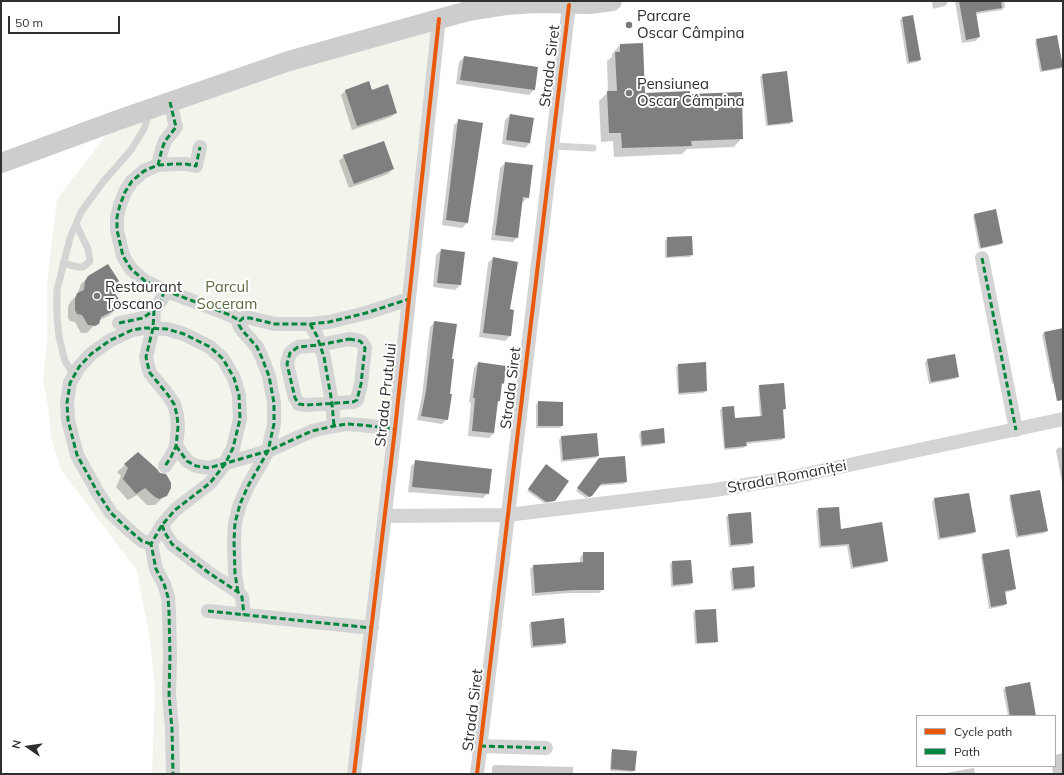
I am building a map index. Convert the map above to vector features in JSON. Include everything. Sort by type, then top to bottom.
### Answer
[{"type":"street","points":[[1,163],[150,108],[289,61],[468,11],[506,5],[534,3],[590,4],[612,1]]},
{"type":"street","name":"Strada Siret","points":[[477,774],[553,146],[568,3]]},
{"type":"street","name":"Strada Prutului","points":[[354,774],[395,429],[439,19]]},
{"type":"street","points":[[158,165],[165,141],[176,127],[170,102]]},
{"type":"street","points":[[200,147],[196,166],[186,164],[158,165],[144,171],[132,181],[125,192],[120,205],[117,230],[123,256],[131,269],[145,281],[164,290],[230,315],[240,321]]},
{"type":"street","points":[[982,258],[1016,430]]},
{"type":"street","points":[[119,324],[143,318],[154,310],[162,299],[164,290]]},
{"type":"street","points":[[240,321],[243,318],[250,318],[275,324],[310,324],[329,322],[409,300]]},
{"type":"street","points":[[154,310],[151,340],[147,351],[148,366],[150,373],[174,404],[178,427],[176,446],[165,466]]},
{"type":"street","points":[[238,592],[235,574],[235,523],[243,498],[268,451],[274,424],[274,403],[269,376],[256,347],[239,325],[240,321]]},
{"type":"street","points":[[310,324],[320,345],[328,376],[334,426]]},
{"type":"street","points":[[151,544],[142,541],[111,513],[98,493],[77,456],[68,420],[67,403],[70,383],[79,366],[91,354],[109,341],[132,330],[153,328],[167,329],[184,334],[210,347],[223,360],[234,378],[239,395],[240,419],[233,448],[225,464],[210,483],[175,510],[162,525],[151,544],[156,568],[164,584],[168,597],[170,612],[169,695],[173,774]]},
{"type":"street","points":[[355,339],[363,344],[365,348],[361,384],[357,400],[352,402],[307,406],[299,404],[295,398],[287,364],[290,353],[298,347],[320,345],[355,339]]},
{"type":"street","name":"Strada Romaniței","points":[[385,516],[508,515],[715,490],[793,477],[1063,419]]},
{"type":"street","points":[[176,446],[187,461],[196,466],[210,468],[268,451],[312,431],[334,426],[347,424],[395,429]]},
{"type":"street","points":[[162,525],[172,544],[205,570],[238,592],[242,597],[244,615]]},
{"type":"street","points":[[208,611],[372,628]]},
{"type":"street","points":[[480,746],[546,748]]},
{"type":"lane","points":[[74,375],[65,361],[59,337],[57,290],[63,263],[76,224],[89,199],[131,150],[146,125],[150,108]]},
{"type":"lane","points":[[553,146],[593,148]]},
{"type":"lane","points":[[63,263],[83,267],[90,261],[88,249],[76,224]]},
{"type":"green space","name":"Parcul Soceram","points":[[439,19],[354,774],[152,774],[155,688],[150,641],[137,571],[61,470],[51,437],[48,406],[43,381],[47,342],[47,284],[57,199],[118,120]]},
{"type":"building","points":[[959,1],[1001,1],[1002,8],[976,12],[980,37],[966,40]]},
{"type":"building","points":[[913,15],[921,60],[909,62],[902,17]]},
{"type":"building","points":[[1057,35],[1063,67],[1042,71],[1036,39]]},
{"type":"building","points":[[643,43],[645,93],[690,91],[690,94],[742,92],[743,139],[691,141],[692,146],[622,148],[621,133],[609,133],[607,91],[617,91],[615,52],[620,52],[620,44]]},
{"type":"building","points":[[464,56],[538,67],[535,90],[460,80]]},
{"type":"building","points":[[787,71],[793,122],[768,125],[762,74]]},
{"type":"building","points":[[369,81],[372,90],[388,84],[397,113],[357,126],[345,90]]},
{"type":"building","points":[[510,114],[534,118],[530,143],[506,140]]},
{"type":"building","points":[[458,119],[483,123],[468,223],[446,220]]},
{"type":"building","points":[[384,141],[394,169],[354,184],[343,155]]},
{"type":"building","points":[[505,162],[533,165],[529,198],[523,197],[518,238],[495,235]]},
{"type":"building","points":[[996,209],[1003,243],[981,248],[974,214]]},
{"type":"building","points":[[692,236],[693,255],[667,257],[667,237]]},
{"type":"building","points":[[441,249],[465,252],[461,285],[437,283]]},
{"type":"building","points":[[493,257],[518,262],[510,309],[514,310],[511,336],[483,333]]},
{"type":"building","name":"Restaurant Toscano","points":[[108,264],[119,281],[111,287],[121,303],[119,308],[101,317],[99,324],[95,326],[88,325],[82,315],[77,314],[75,310],[75,299],[77,293],[84,290],[85,281],[88,276]]},
{"type":"building","points":[[434,321],[457,324],[452,359],[454,359],[450,394],[452,394],[448,420],[421,416],[426,391]]},
{"type":"building","points":[[1063,328],[1063,400],[1057,401],[1044,332]]},
{"type":"building","points":[[955,354],[959,377],[931,382],[927,359]]},
{"type":"building","points":[[478,362],[506,366],[504,384],[502,383],[500,401],[498,401],[494,433],[472,431],[475,398],[473,398]]},
{"type":"building","points":[[706,362],[707,391],[679,393],[678,364]]},
{"type":"building","points":[[784,383],[786,409],[783,409],[785,438],[746,442],[747,446],[725,448],[722,407],[734,406],[735,418],[762,416],[759,385]]},
{"type":"building","points":[[538,401],[563,402],[563,426],[538,426]]},
{"type":"building","points":[[664,428],[665,443],[642,445],[641,431]]},
{"type":"building","points":[[597,433],[599,456],[563,460],[561,436]]},
{"type":"building","points":[[138,452],[160,473],[166,474],[171,483],[171,488],[167,496],[159,499],[145,488],[136,494],[123,479],[128,468],[124,464]]},
{"type":"building","points":[[625,456],[627,482],[601,484],[592,496],[589,497],[577,488],[599,458]]},
{"type":"building","points":[[415,460],[492,469],[489,494],[412,487]]},
{"type":"building","points":[[546,464],[569,481],[555,501],[546,502],[528,489]]},
{"type":"building","points":[[1040,490],[1048,531],[1018,536],[1010,495]]},
{"type":"building","points":[[969,493],[976,532],[940,538],[934,498]]},
{"type":"building","points":[[839,507],[841,529],[882,522],[888,561],[853,567],[849,544],[821,546],[818,508]]},
{"type":"building","points":[[751,512],[753,543],[731,545],[728,514]]},
{"type":"building","points":[[1009,549],[1016,589],[1005,591],[1007,604],[991,607],[982,554]]},
{"type":"building","points":[[583,552],[604,552],[604,590],[573,590],[535,593],[533,565],[583,562]]},
{"type":"building","points":[[691,560],[693,583],[673,585],[672,561]]},
{"type":"building","points":[[754,566],[755,587],[734,589],[732,568]]},
{"type":"building","points":[[716,609],[718,642],[697,643],[695,610]]},
{"type":"building","points":[[564,618],[566,643],[533,646],[531,622]]},
{"type":"building","points":[[1030,682],[1036,715],[1010,715],[1005,687]]},
{"type":"building","points":[[612,749],[637,751],[635,771],[611,769]]},
{"type":"marked path","points":[[170,102],[176,127],[165,141],[158,165],[144,171],[132,181],[125,192],[120,205],[117,217],[117,230],[123,256],[131,269],[145,281],[164,290],[230,315],[240,321]]},
{"type":"marked path","points":[[158,165],[186,164],[196,166],[200,147]]},
{"type":"marked path","points":[[982,258],[1016,430]]},
{"type":"marked path","points":[[119,323],[143,318],[154,310],[162,299],[164,290]]},
{"type":"marked path","points":[[176,446],[187,461],[196,466],[209,468],[268,451],[274,424],[274,403],[269,376],[257,347],[239,325],[243,318],[250,318],[275,324],[310,324],[329,322],[366,313],[409,299]]},
{"type":"marked path","points":[[154,310],[153,328],[146,357],[150,373],[174,404],[178,427],[176,446],[165,466]]},
{"type":"marked path","points":[[310,324],[317,336],[324,357],[332,403],[334,426]]},
{"type":"marked path","points":[[151,544],[142,541],[111,513],[98,493],[77,455],[68,420],[67,403],[70,383],[79,367],[91,354],[109,341],[132,330],[145,328],[167,329],[184,334],[210,347],[223,359],[234,378],[239,395],[240,419],[233,448],[225,464],[210,483],[175,510],[162,525],[151,544],[156,569],[164,584],[168,597],[170,656],[169,695],[172,729],[173,774]]},
{"type":"marked path","points":[[349,339],[360,341],[365,348],[361,384],[357,400],[353,402],[307,405],[299,404],[295,398],[287,364],[290,353],[298,347],[319,345],[349,339]]},
{"type":"marked path","points":[[238,592],[235,574],[235,523],[240,504],[248,486],[268,451],[312,431],[334,426],[347,424],[395,429]]},
{"type":"marked path","points":[[162,525],[172,544],[209,573],[238,592],[242,597],[244,615]]},
{"type":"marked path","points":[[208,611],[372,628]]},
{"type":"marked path","points":[[480,746],[546,748]]},
{"type":"cycle path","points":[[477,774],[569,5]]},
{"type":"cycle path","points":[[354,774],[395,429],[439,19]]},
{"type":"place","name":"Parcare Oscar Câmpina","points":[[629,25]]},
{"type":"place","name":"Pensiunea Oscar Câmpina","points":[[629,93]]},
{"type":"place","name":"Restaurant Toscano","points":[[97,296]]}]
